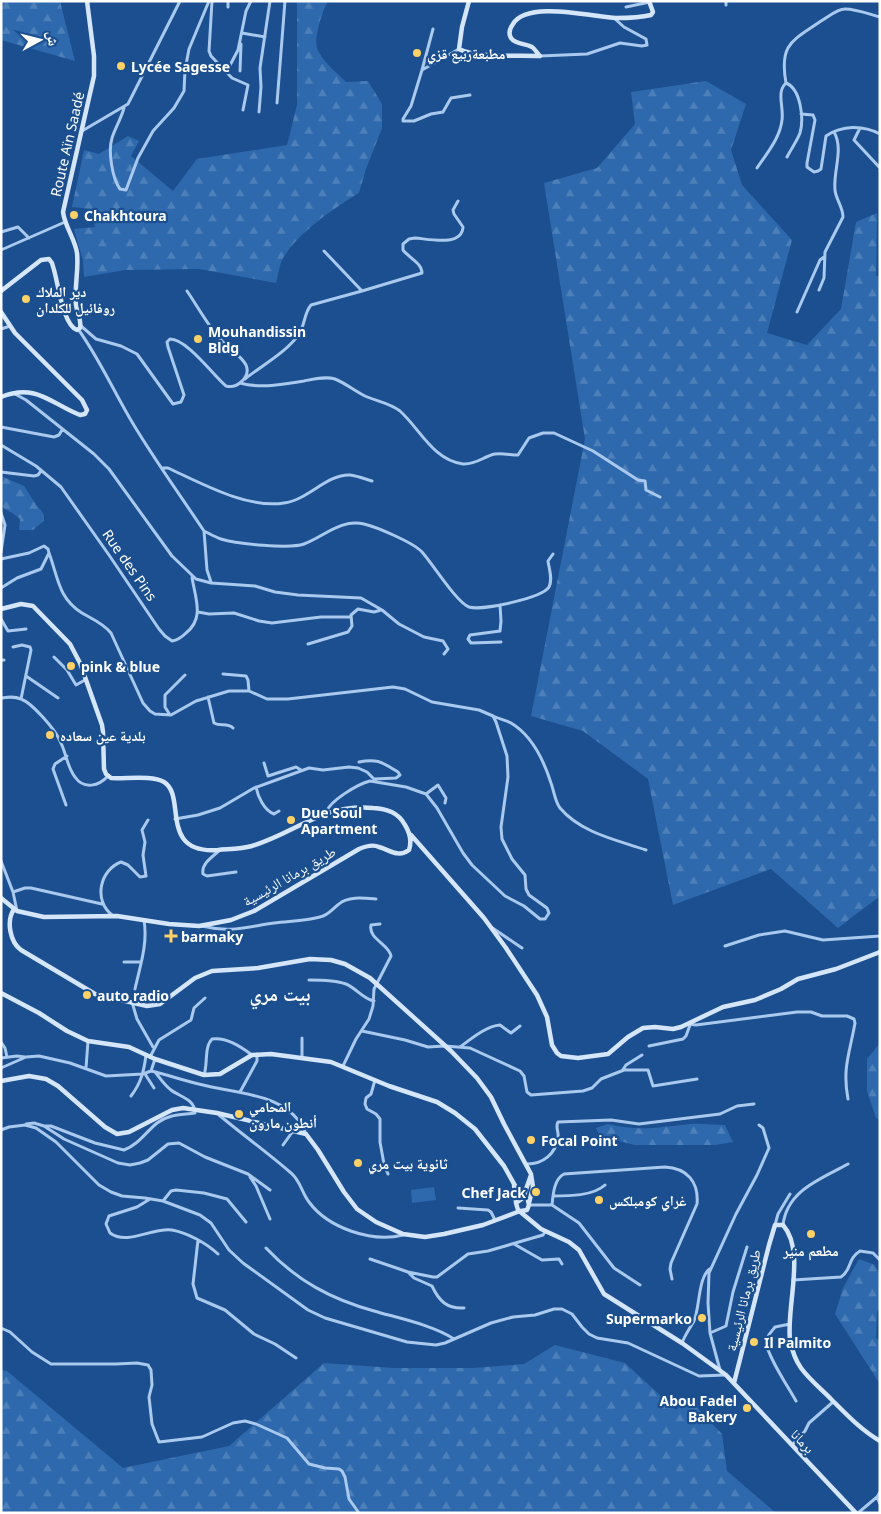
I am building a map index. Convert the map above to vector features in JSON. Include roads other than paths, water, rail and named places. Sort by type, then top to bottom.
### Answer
[{"type":"street","name":"Route Aïn Saadé","points":[[80,328],[76,296],[77,253],[63,212],[93,85],[95,67],[87,1]]},
{"type":"street","points":[[82,131],[124,108],[132,100],[180,1]]},
{"type":"street","points":[[124,108],[112,138],[111,150],[114,178],[118,186],[124,190],[128,189],[138,158],[153,132],[174,108],[184,91],[185,70],[189,50],[210,1]]},
{"type":"street","points":[[210,1],[209,51],[211,56],[232,78],[248,85],[243,110]]},
{"type":"street","points":[[228,1],[228,7]]},
{"type":"street","points":[[240,71],[242,32],[246,11],[251,1]]},
{"type":"street","points":[[259,112],[260,68],[270,1]]},
{"type":"street","points":[[277,103],[285,1]]},
{"type":"street","points":[[459,49],[469,1]]},
{"type":"street","points":[[540,56],[532,48],[516,43],[512,38],[510,29],[516,19],[521,16],[531,12],[545,12],[593,14],[613,18],[651,15],[653,10],[649,2],[626,7]]},
{"type":"street","points":[[757,168],[772,146],[780,129],[782,119],[781,92],[786,82],[783,67],[785,54],[792,42],[834,13],[844,9],[880,17]]},
{"type":"street","points":[[422,70],[459,49],[483,54],[540,56],[587,54],[611,44],[624,42],[642,46],[647,45],[646,39],[624,27],[613,18]]},
{"type":"street","points":[[433,29],[410,108],[403,122],[414,121],[431,114],[443,112],[451,98],[470,95]]},
{"type":"street","points":[[242,32],[265,37]]},
{"type":"street","points":[[227,71],[238,50],[241,39]]},
{"type":"street","points":[[786,82],[791,84],[795,90],[801,114],[800,132],[787,157]]},
{"type":"street","points":[[801,114],[813,114],[815,120],[807,162],[807,167],[814,172],[821,169],[826,136],[849,128],[868,129],[880,134]]},
{"type":"street","points":[[861,128],[854,140],[880,168]]},
{"type":"street","points":[[819,290],[824,278],[824,256],[843,217],[835,188],[839,140],[834,132]]},
{"type":"street","points":[[1,291],[45,259],[49,259],[52,263],[68,321],[73,328],[80,328],[96,339],[121,346],[137,354],[173,404],[181,402],[184,395],[168,347],[170,339],[177,341],[203,361],[226,386],[233,387],[291,343],[300,332],[311,305],[422,273],[423,270],[419,264],[403,250],[403,244],[409,239],[415,238],[450,240],[458,238],[463,233],[463,227],[453,210],[458,201]]},
{"type":"street","points":[[1,250],[65,222]]},
{"type":"street","points":[[1,232],[18,227],[29,238]]},
{"type":"street","points":[[324,251],[362,291]]},
{"type":"street","points":[[797,312],[820,260],[824,256]]},
{"type":"street","points":[[187,291],[221,341],[244,362],[247,369],[244,380]]},
{"type":"street","points":[[1,312],[10,326],[35,354],[82,400],[87,411],[80,415],[55,401],[31,393],[20,392],[1,397]]},
{"type":"street","points":[[1,329],[10,326]]},
{"type":"street","points":[[80,328],[136,430],[204,530],[217,538],[229,541],[293,546],[306,543],[343,524],[370,525],[421,550],[452,591],[468,606],[500,605],[531,598],[545,591],[551,580],[548,561],[553,554]]},
{"type":"street","points":[[240,382],[264,386],[326,378],[337,380],[367,397],[394,407],[434,449],[462,464],[478,462],[496,454],[518,455],[529,438],[543,433],[554,433],[593,451],[638,480],[643,480],[646,490],[660,497]]},
{"type":"street","points":[[9,394],[17,394],[23,398],[94,454],[113,473],[172,556],[192,576],[205,582],[256,586],[275,592],[298,595],[332,598],[357,597],[369,602],[399,624],[424,637],[443,641],[448,649],[444,654]]},
{"type":"street","points":[[1,428],[54,437],[58,436],[62,430]]},
{"type":"street","points":[[1,444],[42,471],[34,476],[1,472]]},
{"type":"street","points":[[162,468],[168,468],[240,498],[272,504],[282,504],[299,499],[341,476],[352,475],[372,481]]},
{"type":"street","name":"Rue des Pins","points":[[42,471],[66,493],[167,638],[175,641],[189,631],[196,622],[198,612]]},
{"type":"street","points":[[1,512],[5,524],[1,552]]},
{"type":"street","points":[[204,530],[211,583]]},
{"type":"street","points":[[1,559],[25,554],[44,546],[48,549],[63,594],[75,608],[102,624],[111,633],[146,707],[158,715],[171,715],[191,703],[229,691],[249,691],[269,699],[288,699],[396,687],[405,689],[432,702],[479,710],[511,723],[523,732],[536,748],[546,766],[556,802],[566,814],[575,822],[591,830],[646,850]]},
{"type":"street","points":[[1,588],[18,578],[41,569],[49,553]]},
{"type":"street","points":[[205,582],[209,575]]},
{"type":"street","points":[[192,576],[198,612],[209,614],[234,613],[272,623],[321,617],[351,617]]},
{"type":"street","points":[[1,609],[24,604],[33,606],[39,610],[70,644],[80,663],[84,680],[104,732],[103,763],[108,776],[111,778],[153,779],[164,782],[172,794],[175,819],[184,838],[198,850],[220,850],[256,844],[326,813],[351,808],[371,807],[397,814],[410,834],[490,927],[537,995],[546,1017],[552,1045],[561,1056],[578,1058],[603,1056],[643,1028],[655,1026],[673,1029],[723,1007],[755,1000],[798,980],[836,970],[880,952]]},
{"type":"street","points":[[500,605],[502,621],[500,631],[470,636],[468,639],[471,643],[501,642]]},
{"type":"street","points":[[308,644],[346,632],[352,626],[351,617],[353,612],[358,609],[374,612],[382,610]]},
{"type":"street","points":[[1,619],[8,631],[26,629]]},
{"type":"street","points":[[13,647],[24,645],[31,648],[21,698]]},
{"type":"street","points":[[54,657],[68,670],[76,685],[84,680]]},
{"type":"street","points":[[223,674],[246,676],[249,691]]},
{"type":"street","points":[[171,715],[165,707],[165,695],[185,675]]},
{"type":"street","points":[[26,676],[58,698]]},
{"type":"street","points":[[208,697],[214,723],[229,724],[233,728]]},
{"type":"street","points":[[1,698],[21,698],[36,710],[58,736],[75,778],[84,784],[91,785],[97,784],[108,776]]},
{"type":"street","points":[[175,819],[198,815],[220,808],[256,787],[300,770],[312,768],[325,770],[349,767],[362,770],[376,780],[426,794],[441,814],[467,859],[484,878],[505,896],[544,920],[548,916],[548,910],[527,892],[525,875],[512,859],[502,839],[501,827],[508,777],[507,756],[493,716]]},
{"type":"street","points":[[66,805],[53,768],[55,764],[67,756]]},
{"type":"street","points":[[326,813],[330,805],[357,786],[370,781],[398,777],[399,773],[378,760],[359,762]]},
{"type":"street","points":[[264,763],[268,776],[296,767],[300,770]]},
{"type":"street","points":[[426,794],[438,786],[446,798],[445,804]]},
{"type":"street","points":[[256,787],[260,799],[269,812],[274,814],[279,811]]},
{"type":"street","points":[[112,915],[102,904],[102,880],[115,864],[121,862],[125,862],[140,876],[146,876],[143,855],[145,842],[142,830],[148,820]]},
{"type":"street","name":"طريق برمانا الرئيسية","points":[[410,834],[411,845],[406,852],[398,854],[377,846],[365,846],[254,911],[221,922],[199,926],[169,924],[112,915],[54,918],[26,914],[16,909],[10,916],[13,940],[21,950],[95,994],[147,1006],[160,1004],[194,978],[212,972],[258,968],[310,959],[331,960],[362,972],[445,1046],[486,1088],[531,1174],[533,1187],[529,1205],[534,1222]]},
{"type":"street","points":[[220,850],[206,863],[203,868],[203,874],[207,876],[236,872]]},
{"type":"street","points":[[1,861],[13,892],[16,909]]},
{"type":"street","points":[[13,892],[24,888],[31,888],[102,904]]},
{"type":"street","points":[[1,898],[16,909]]},
{"type":"street","points":[[199,926],[220,930],[239,930],[329,914],[338,904],[346,900],[376,899]]},
{"type":"street","points":[[135,989],[146,937],[144,920]]},
{"type":"street","points":[[343,1066],[369,1019],[376,984],[391,954],[370,930],[371,925],[380,924]]},
{"type":"street","points":[[490,927],[522,948]]},
{"type":"street","points":[[724,946],[759,935],[785,931],[824,940],[880,936]]},
{"type":"street","points":[[124,962],[141,962]]},
{"type":"street","points":[[308,980],[344,983],[357,990],[369,1000],[374,1001]]},
{"type":"street","points":[[1,993],[88,1041],[129,1047],[150,1057],[204,1075],[220,1074],[255,1054]]},
{"type":"street","points":[[131,1096],[144,1074],[159,1040],[191,1020],[194,1008],[204,998]]},
{"type":"street","points":[[132,1002],[137,1019],[154,1048]]},
{"type":"street","points":[[688,1024],[797,1012],[811,1012],[822,1016],[849,1017],[854,1019],[855,1023],[846,1063],[848,1099]]},
{"type":"street","points":[[649,1046],[683,1039],[687,1036],[688,1024]]},
{"type":"street","points":[[460,1047],[493,1026],[500,1025],[511,1033],[520,1026]]},
{"type":"street","points":[[362,1031],[406,1040],[428,1047],[445,1046],[473,1049],[520,1071],[524,1075],[526,1089],[529,1094],[588,1090],[601,1080],[628,1070],[648,1070],[653,1086],[697,1079]]},
{"type":"street","points":[[302,1038],[302,1059]]},
{"type":"street","points":[[204,1075],[207,1066],[208,1045],[212,1040],[219,1039],[229,1041],[255,1054],[331,1062],[432,1100],[455,1113],[475,1129],[504,1166],[522,1198],[529,1205],[552,1205],[579,1223],[614,1268],[640,1285]]},
{"type":"street","points":[[86,1068],[88,1041]]},
{"type":"street","points":[[1,1042],[7,1057]]},
{"type":"street","points":[[240,1092],[257,1061],[255,1054]]},
{"type":"street","points":[[622,1071],[626,1065],[642,1055]]},
{"type":"street","points":[[1,1068],[26,1057]]},
{"type":"street","points":[[1,1058],[46,1057],[86,1068],[106,1076],[153,1072],[204,1086],[264,1098],[292,1114],[301,1124],[344,1192],[357,1209],[376,1222],[403,1234],[419,1237],[434,1236],[507,1216],[518,1208],[531,1174]]},
{"type":"street","points":[[150,1057],[153,1072],[169,1089],[187,1098],[195,1109]]},
{"type":"street","points":[[144,1074],[154,1088]]},
{"type":"street","points":[[1,1081],[29,1076],[46,1079],[58,1086],[105,1127],[117,1134],[129,1132],[172,1110],[183,1108],[217,1113],[306,1134]]},
{"type":"street","points":[[375,1080],[371,1094],[366,1098],[365,1104],[367,1109],[376,1114],[380,1119],[380,1142],[388,1174]]},
{"type":"street","points":[[527,1164],[541,1162],[550,1154],[558,1140],[559,1134],[556,1128],[558,1122],[611,1120],[639,1124],[720,1114],[737,1106],[754,1104]]},
{"type":"street","points":[[1,1130],[32,1123],[51,1126],[87,1140],[124,1150],[137,1143],[157,1123],[176,1115],[195,1113],[195,1109]]},
{"type":"street","points":[[217,1113],[292,1173],[307,1200],[323,1217],[368,1236],[383,1237],[403,1234]]},
{"type":"street","points":[[25,1125],[36,1128],[50,1137],[95,1181],[108,1190],[122,1196],[163,1201],[205,1218],[211,1223],[229,1250],[238,1259],[274,1287],[316,1315],[408,1342],[436,1345],[491,1323],[535,1315],[554,1309],[562,1309],[572,1314],[589,1334],[597,1338],[628,1343],[699,1376],[726,1375]]},
{"type":"street","points":[[720,1371],[710,1333],[708,1289],[711,1267],[769,1148],[760,1125]]},
{"type":"street","points":[[44,1126],[64,1139],[122,1164],[130,1165],[144,1162],[168,1144],[176,1142],[210,1159],[248,1174],[270,1190]]},
{"type":"street","points":[[283,1145],[294,1130]]},
{"type":"street","points":[[50,1137],[54,1132]]},
{"type":"street","points":[[848,1164],[800,1192],[786,1211],[783,1225],[791,1238],[794,1251],[790,1341],[801,1368],[833,1402],[868,1434],[880,1441]]},
{"type":"street","points":[[552,1205],[558,1180],[564,1174],[665,1167],[680,1169],[686,1172],[695,1184],[698,1197],[697,1204],[671,1263],[672,1280]]},
{"type":"street","points":[[248,1174],[256,1186],[270,1219]]},
{"type":"street","points":[[513,1182],[518,1208]]},
{"type":"street","points":[[553,1196],[586,1193],[603,1188],[606,1185]]},
{"type":"street","points":[[163,1201],[170,1192],[176,1190],[218,1196],[230,1202],[246,1222]]},
{"type":"street","points":[[783,1225],[775,1225],[778,1214],[790,1194]]},
{"type":"street","points":[[151,1199],[138,1207],[109,1216],[106,1224],[110,1233],[122,1238],[172,1230],[198,1240],[218,1254]]},
{"type":"street","points":[[518,1208],[527,1210],[529,1205]]},
{"type":"street","points":[[458,1208],[488,1210],[495,1220]]},
{"type":"street","name":"طريق برمانا الرئيسية","points":[[518,1208],[545,1232],[569,1242],[580,1250],[599,1287],[610,1299],[682,1342],[734,1383]]},
{"type":"street","name":"طريق برمانا الرئيسية","points":[[734,1383],[775,1225]]},
{"type":"street","points":[[370,1259],[408,1272],[437,1277],[468,1254],[488,1251],[541,1236],[545,1232]]},
{"type":"street","points":[[198,1240],[193,1284],[194,1292],[198,1298],[224,1310],[250,1330],[296,1358]]},
{"type":"street","points":[[514,1243],[542,1260],[557,1258],[562,1264]]},
{"type":"street","points":[[710,1333],[726,1326],[733,1292],[747,1247]]},
{"type":"street","points":[[266,1248],[291,1272],[328,1295],[347,1303],[410,1320],[454,1339]]},
{"type":"street","points":[[793,1280],[841,1277],[848,1270],[851,1258],[860,1251],[873,1253],[880,1260]]},
{"type":"street","points":[[682,1342],[694,1322],[703,1278],[706,1270],[711,1267]]},
{"type":"street","points":[[408,1272],[414,1278],[432,1286],[436,1295],[449,1306],[464,1308]]},
{"type":"street","points":[[790,1324],[775,1327],[766,1339],[767,1346],[778,1370],[796,1401]]},
{"type":"street","points":[[1,1328],[10,1332],[32,1352],[51,1364],[146,1364],[151,1370],[152,1385],[149,1398],[152,1424],[159,1442],[202,1437],[233,1423],[245,1421],[256,1424],[286,1438],[308,1464],[342,1471],[349,1499],[359,1513]]},
{"type":"street","name":"برمانا","points":[[734,1383],[857,1513]]},
{"type":"street","points":[[792,1445],[805,1431],[809,1423],[833,1402]]},
{"type":"street","points":[[857,1513],[877,1497],[880,1492]]},
{"type":"street","points":[[877,1497],[880,1504]]},
{"type":"place","name":"مطبعةربيع قزي","points":[[417,53]]},
{"type":"place","name":"Lycée Sagesse","points":[[121,66]]},
{"type":"place","name":"Chakhtoura","points":[[74,215]]},
{"type":"place","name":"دير الملاك روفائيل للكلدان","points":[[26,299]]},
{"type":"place","name":"Mouhandissin Bldg","points":[[198,339]]},
{"type":"place","name":"pink & blue","points":[[71,666]]},
{"type":"place","name":"بلدية عين سعاده","points":[[50,735]]},
{"type":"place","name":"Due Soul Apartment","points":[[291,820]]},
{"type":"place","name":"barmaky","points":[[171,936]]},
{"type":"place","name":"auto radio","points":[[87,995]]},
{"type":"place","name":"المحامي أنطون مارون","points":[[239,1114]]},
{"type":"place","name":"Focal Point","points":[[531,1140]]},
{"type":"place","name":"ثانوية بيت مري","points":[[358,1163]]},
{"type":"place","name":"Chef Jack","points":[[536,1192]]},
{"type":"place","name":"غراي كومبلكس","points":[[599,1200]]},
{"type":"place","name":"مطعم منير","points":[[811,1234]]},
{"type":"place","name":"Supermarko","points":[[702,1318]]},
{"type":"place","name":"Il Palmito","points":[[754,1342]]},
{"type":"place","name":"Abou Fadel Bakery","points":[[747,1408]]},
{"type":"district","name":"بيت مري","points":[[280,994]]}]
